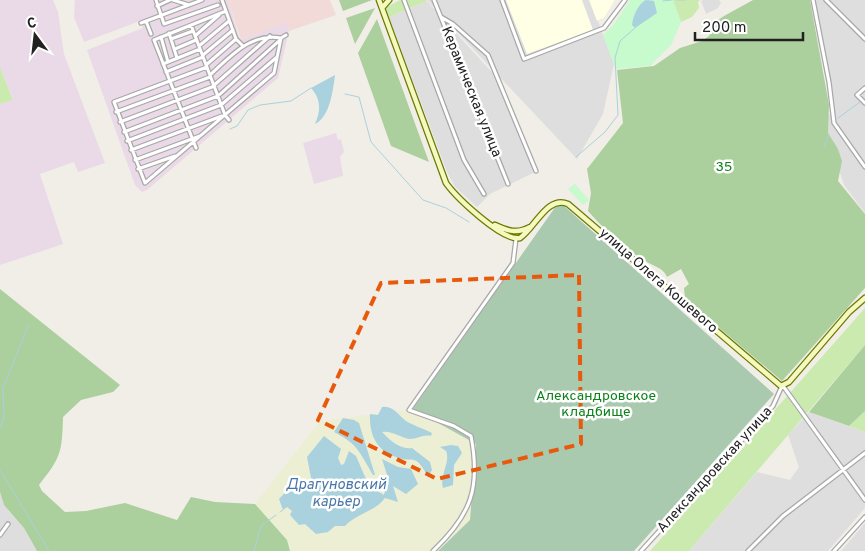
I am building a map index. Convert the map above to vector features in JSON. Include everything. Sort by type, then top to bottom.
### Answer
[{"type":"main road","points":[[379,0],[446,183],[462,201],[489,223],[506,236],[516,239]]},
{"type":"main road","points":[[382,8],[389,0]]},
{"type":"main road","name":"улица Олега Кошевого","points":[[516,239],[526,234],[553,203],[561,202],[568,204],[777,384],[783,386]]},
{"type":"main road","points":[[489,223],[512,232],[523,231],[533,225]]},
{"type":"main road","points":[[783,386],[849,312],[865,298]]},
{"type":"street","points":[[156,0],[164,24],[218,5]]},
{"type":"street","points":[[158,6],[171,0],[190,5]]},
{"type":"street","points":[[141,23],[202,0]]},
{"type":"street","points":[[222,0],[236,39],[242,46]]},
{"type":"street","points":[[404,0],[464,160],[484,194]]},
{"type":"street","name":"Керамическая улица","points":[[434,0],[508,184]]},
{"type":"street","points":[[502,0],[524,60],[604,28],[625,0]]},
{"type":"street","points":[[813,0],[829,82],[834,123],[865,167]]},
{"type":"street","points":[[826,0],[865,39]]},
{"type":"street","points":[[196,148],[154,40],[226,12]]},
{"type":"street","points":[[175,49],[196,38],[220,14]]},
{"type":"street","points":[[441,17],[453,24],[488,54],[536,170]]},
{"type":"street","points":[[163,64],[199,48],[229,20]]},
{"type":"street","points":[[146,21],[151,34]]},
{"type":"street","points":[[190,25],[225,115],[229,120]]},
{"type":"street","points":[[166,72],[203,56],[233,30]]},
{"type":"street","points":[[171,39],[193,31]]},
{"type":"street","points":[[169,33],[178,58]]},
{"type":"street","points":[[124,132],[218,96],[286,35]]},
{"type":"street","points":[[116,112],[210,76],[242,46],[262,37],[270,36],[280,39]]},
{"type":"street","points":[[120,122],[214,85],[270,36]]},
{"type":"street","points":[[161,37],[168,62]]},
{"type":"street","points":[[192,140],[178,155],[145,183],[116,112],[114,102],[206,66],[236,39]]},
{"type":"street","points":[[135,160],[201,136],[274,73],[280,39]]},
{"type":"street","points":[[127,140],[221,105],[277,57]]},
{"type":"street","points":[[865,88],[857,95],[865,103]]},
{"type":"street","points":[[131,150],[225,115]]},
{"type":"street","points":[[138,169],[178,155]]},
{"type":"street","points":[[433,551],[453,532],[469,507],[475,459],[471,436],[454,426],[409,410],[513,263],[516,239]]},
{"type":"street","points":[[783,386],[865,500]]},
{"type":"street","name":"Александровская улица","points":[[641,551],[772,406],[783,386]]},
{"type":"street","points":[[748,551],[783,516],[865,453]]},
{"type":"street","points":[[834,551],[865,517]]},
{"type":"street","points":[[0,535],[8,524]]},
{"type":"highlighted area","points":[[579,275],[581,444],[437,479],[318,420],[381,283]]},
{"type":"shaded area","points":[[0,0],[53,0],[58,12],[64,54],[105,163],[78,172],[74,162],[40,174],[63,244],[0,265],[0,104],[13,99],[0,67]]},
{"type":"shaded area","points":[[75,0],[228,0],[239,37],[242,39],[286,23],[289,31],[278,78],[147,190],[142,192],[135,185],[87,50],[143,28],[140,21],[84,42],[74,17]]},
{"type":"shaded area","points":[[228,0],[330,0],[336,15],[289,31],[285,24],[242,39]]},
{"type":"shaded area","points":[[427,0],[615,0],[604,18],[598,21],[614,64],[603,114],[577,159]]},
{"type":"shaded area","points":[[506,0],[582,0],[593,30],[527,54]]},
{"type":"shaded area","points":[[589,0],[615,0],[604,18],[597,21]]},
{"type":"shaded area","points":[[719,0],[721,3],[718,8],[706,14],[701,1]]},
{"type":"shaded area","points":[[811,0],[865,0],[865,213],[844,185],[822,119],[832,113]]},
{"type":"shaded area","points":[[427,1],[499,80],[535,172],[490,194],[477,207],[455,187],[447,172],[389,17]]},
{"type":"shaded area","points":[[336,133],[338,140],[341,139],[344,152],[340,157],[343,176],[314,184],[303,143]]},
{"type":"shaded area","points":[[413,409],[476,444],[470,520],[438,551],[290,551],[287,540],[255,504],[320,421]]},
{"type":"shaded area","points":[[809,412],[865,432],[865,508],[828,551],[689,551],[757,472],[790,480],[799,467],[788,435]]},
{"type":"shaded area","points":[[0,492],[4,505],[24,528],[37,551],[0,551]]},
{"type":"shaded area","points":[[865,523],[865,551],[841,551]]},
{"type":"green space","points":[[339,0],[372,0],[343,11]]},
{"type":"green space","points":[[400,0],[427,1],[389,17],[385,8]]},
{"type":"green space","points":[[630,0],[673,0],[681,22],[671,45],[650,66],[616,69],[603,35],[614,24]]},
{"type":"green space","points":[[673,0],[700,0],[698,2],[699,8],[692,17],[681,22]]},
{"type":"green space","name":"35","points":[[753,0],[810,0],[829,105],[828,133],[838,149],[842,161],[838,181],[865,214],[865,288],[782,381],[685,299],[684,288],[689,284],[681,269],[667,277],[661,269],[645,261],[622,245],[588,211],[591,193],[587,169],[623,123],[617,70],[654,66],[680,48],[702,41],[709,36],[718,20]]},
{"type":"green space","points":[[375,8],[355,44],[346,18]]},
{"type":"green space","points":[[377,19],[429,162],[391,146],[358,53]]},
{"type":"green space","points":[[0,67],[13,100],[0,104]]},
{"type":"green space","points":[[575,184],[589,200],[583,205],[568,189]]},
{"type":"green space","name":"Александровское кладбище","points":[[563,205],[774,394],[634,551],[438,551],[470,520],[476,444],[413,409],[556,206]]},
{"type":"green space","points":[[0,289],[120,385],[113,392],[81,400],[63,417],[59,454],[52,468],[39,485],[42,491],[65,512],[86,511],[125,503],[177,520],[191,497],[215,502],[255,504],[287,540],[290,551],[37,551],[24,528],[4,505],[0,492]]},
{"type":"green space","points":[[865,308],[865,345],[689,551],[650,551]]},
{"type":"green space","points":[[865,345],[865,411],[849,426],[809,412]]},
{"type":"green space","points":[[865,411],[865,432],[849,426]]},
{"type":"water","points":[[646,0],[654,1],[657,13],[635,28],[632,25],[635,14],[638,7]]},
{"type":"water","points":[[335,75],[332,95],[327,109],[324,116],[315,124],[319,105],[317,96],[311,88]]},
{"type":"water","points":[[382,407],[392,409],[408,422],[432,433],[431,436],[410,439],[389,432],[382,432],[395,443],[403,447],[412,448],[430,462],[432,470],[428,477],[419,463],[413,460],[394,457],[381,449],[373,437],[370,414],[378,415]]},
{"type":"water","points":[[343,418],[359,423],[375,475],[373,475],[353,445],[334,432]]},
{"type":"water","name":"Драгуновский карьер","points":[[324,436],[341,449],[338,458],[341,465],[344,464],[349,451],[356,456],[369,486],[384,495],[388,478],[382,459],[398,467],[411,469],[418,484],[406,494],[393,486],[398,502],[385,498],[345,526],[335,526],[328,532],[316,534],[305,524],[299,525],[290,515],[292,511],[287,507],[283,510],[279,499],[293,484],[303,488],[311,478],[307,457]]},
{"type":"water","points":[[458,446],[462,453],[454,465],[453,485],[443,488],[442,479],[447,455],[446,451],[440,447]]},
{"type":"waterway","points":[[663,1],[672,0]]},
{"type":"waterway","points":[[677,0],[686,0]]},
{"type":"waterway","points":[[576,157],[605,132],[618,115],[615,58],[620,41],[635,28]]},
{"type":"waterway","points":[[230,129],[237,126],[248,110],[260,105],[291,101],[311,88]]},
{"type":"waterway","points":[[345,94],[359,97],[371,142],[423,200],[446,208],[469,222]]},
{"type":"waterway","points":[[838,118],[860,102]]},
{"type":"waterway","points":[[824,146],[829,134]]},
{"type":"waterway","points":[[0,429],[4,417],[3,388],[29,324]]},
{"type":"waterway","points":[[0,470],[49,551]]},
{"type":"waterway","points":[[254,551],[261,526],[276,515]]}]
